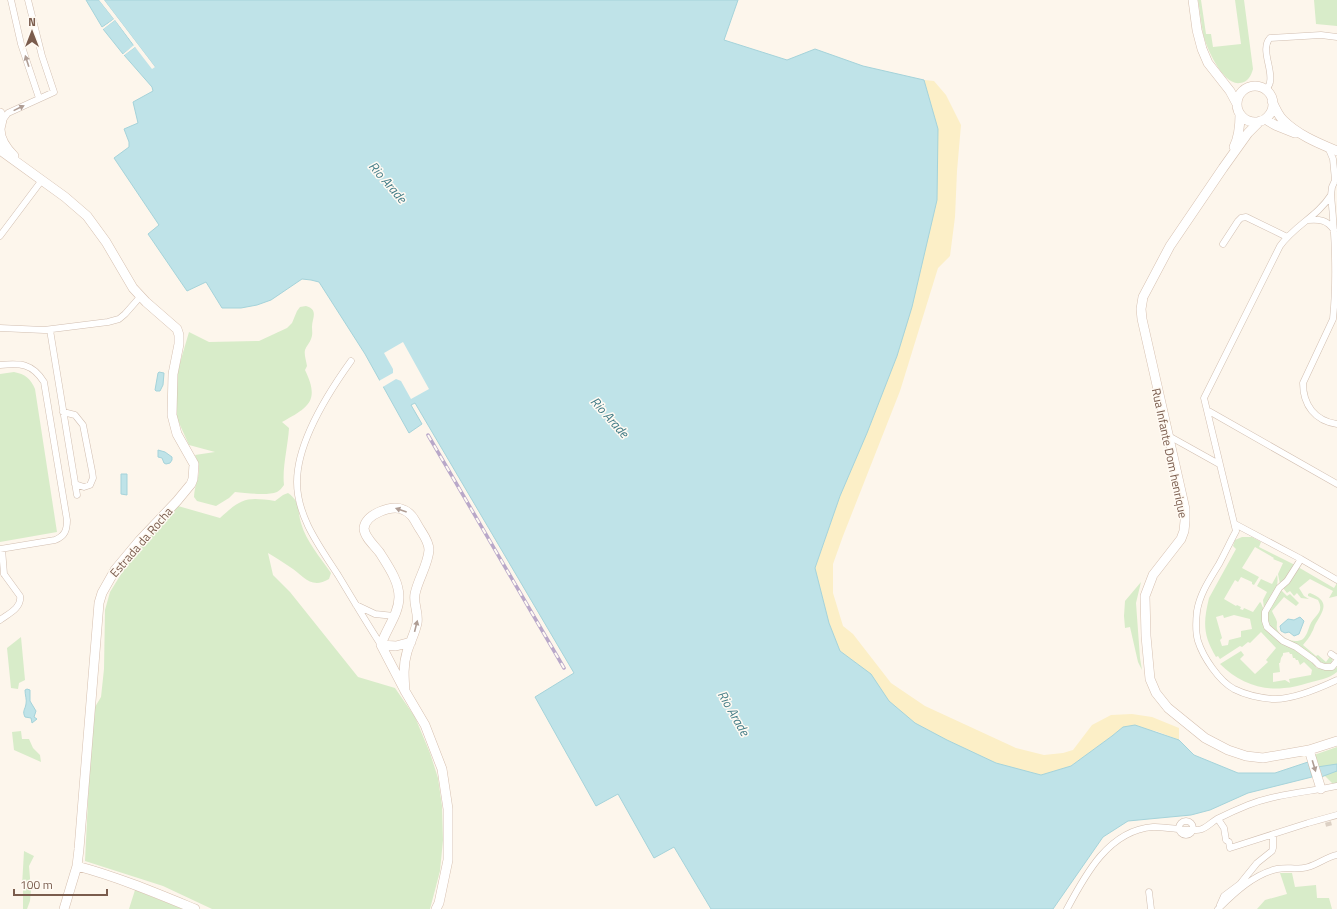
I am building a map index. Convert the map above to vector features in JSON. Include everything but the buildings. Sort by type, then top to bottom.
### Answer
[{"type":"street","points":[[11,0],[21,44],[39,98]]},
{"type":"street","points":[[26,168],[4,144],[1,137],[1,121],[8,113],[54,92],[42,56],[28,0]]},
{"type":"street","points":[[1193,0],[1197,30],[1202,49],[1208,63],[1230,91],[1237,104],[1240,114],[1237,142],[1223,168]]},
{"type":"street","points":[[1266,90],[1271,81],[1267,51],[1267,41],[1270,38],[1321,35],[1337,37]]},
{"type":"street","points":[[1218,75],[1234,87],[1243,90]]},
{"type":"street","points":[[1237,104],[1238,96],[1243,90],[1255,86],[1266,90],[1270,94],[1272,102],[1282,120],[1295,130],[1311,139]]},
{"type":"street","points":[[1223,168],[1248,133],[1271,111],[1272,102]]},
{"type":"street","points":[[1240,114],[1249,121],[1262,120],[1337,151]]},
{"type":"street","points":[[0,147],[10,157]]},
{"type":"street","points":[[1328,147],[1333,159],[1336,178],[1331,195],[1318,212],[1287,237],[1280,246],[1204,398],[1236,531],[1202,593],[1196,626],[1198,640],[1212,667],[1222,680],[1234,689],[1257,697],[1274,699],[1298,695],[1318,689],[1337,680]]},
{"type":"street","points":[[0,150],[65,197],[87,216],[106,242],[133,288],[140,297],[125,314],[114,321],[50,330],[19,330],[0,328]]},
{"type":"street","name":"Rua Infante Dom henrique","points":[[1223,168],[1170,246],[1143,297],[1141,309],[1167,435],[1185,509],[1184,531],[1181,539],[1152,575],[1145,596],[1150,679],[1156,693],[1168,708],[1182,721],[1205,738],[1228,750],[1246,756],[1263,758],[1309,750],[1337,741]]},
{"type":"street","points":[[0,236],[42,180]]},
{"type":"street","points":[[1331,195],[1337,265],[1337,299],[1333,319],[1303,384],[1303,393],[1306,403],[1312,412],[1320,419],[1337,424]]},
{"type":"street","points":[[1223,244],[1238,221],[1241,218],[1246,217],[1287,237]]},
{"type":"street","points":[[1308,220],[1323,220],[1329,223],[1334,232]]},
{"type":"street","name":"Estrada da Rocha","points":[[64,909],[77,866],[99,603],[102,593],[115,570],[140,540],[184,493],[191,484],[194,474],[194,464],[177,434],[172,415],[173,374],[178,351],[179,335],[174,326],[140,297]]},
{"type":"street","points":[[50,330],[77,495]]},
{"type":"street","points":[[351,361],[336,383],[310,432],[301,454],[297,482],[299,495],[305,519],[316,541],[381,645],[425,725],[442,769],[448,809],[448,860],[439,903],[436,909]]},
{"type":"street","points":[[0,365],[15,363],[32,368],[39,374],[44,382],[67,520],[65,532],[62,537],[55,540],[1,549],[2,575],[20,596],[21,600],[18,606],[0,620]]},
{"type":"street","points":[[1207,410],[1337,484]]},
{"type":"street","points":[[63,412],[75,415],[83,424],[92,471],[93,478],[90,485],[84,487],[75,484]]},
{"type":"street","points":[[1167,435],[1219,464]]},
{"type":"street","points":[[381,645],[397,608],[398,587],[394,577],[364,530],[370,517],[388,508],[396,508],[404,510],[411,515],[426,539],[429,549],[415,594],[414,605],[418,622],[406,653],[404,672],[405,691]]},
{"type":"street","points":[[1235,524],[1337,580]]},
{"type":"street","points":[[1301,559],[1287,581],[1279,588],[1265,612],[1264,621],[1267,627],[1283,642],[1296,648],[1319,665],[1332,667],[1337,661]]},
{"type":"street","points":[[356,606],[376,614],[394,616]]},
{"type":"street","points":[[381,645],[396,646],[411,642]]},
{"type":"street","points":[[1331,654],[1337,658]]},
{"type":"street","points":[[1309,750],[1320,786]]},
{"type":"street","points":[[1067,909],[1086,876],[1099,858],[1123,836],[1153,827],[1201,830],[1218,819],[1248,805],[1320,786],[1337,786]]},
{"type":"street","points":[[1218,819],[1224,828],[1226,840],[1229,842],[1230,848],[1337,815]]},
{"type":"street","points":[[1218,909],[1224,896],[1240,884],[1258,863],[1272,851],[1273,835]]},
{"type":"street","points":[[1218,909],[1244,885],[1262,875],[1278,869],[1306,867],[1337,855]]},
{"type":"street","points":[[77,866],[100,872],[145,888],[195,909]]},
{"type":"street","points":[[1149,892],[1151,909]]},
{"type":"green space","points":[[1198,0],[1201,0],[1206,34],[1211,34],[1213,47],[1241,44],[1235,0],[1244,0],[1253,69],[1247,80],[1240,83],[1234,82],[1227,78],[1216,64],[1203,34]]},
{"type":"green space","points":[[1314,0],[1337,0],[1337,26],[1316,24]]},
{"type":"green space","points":[[306,306],[314,312],[312,337],[305,352],[307,366],[305,370],[312,389],[309,402],[305,407],[282,422],[289,428],[284,471],[284,485],[277,492],[268,494],[235,492],[229,498],[216,506],[197,501],[194,497],[199,467],[195,455],[215,452],[189,445],[175,414],[177,373],[189,332],[209,342],[259,341],[287,328],[292,323],[300,307]]},
{"type":"green space","points":[[14,372],[21,374],[32,382],[35,389],[57,532],[0,542],[0,374]]},
{"type":"green space","points":[[288,493],[297,503],[301,523],[306,536],[331,573],[329,579],[323,582],[312,582],[268,553],[273,575],[290,592],[358,677],[395,688],[415,717],[430,753],[438,778],[442,806],[443,840],[440,871],[430,909],[212,909],[163,886],[85,861],[91,740],[95,707],[101,697],[104,669],[105,610],[110,592],[131,558],[178,506],[220,518],[234,506],[245,500],[257,499],[275,501]]},
{"type":"green space","points":[[1242,537],[1252,537],[1261,542],[1259,547],[1295,565],[1286,581],[1280,584],[1278,574],[1283,563],[1273,559],[1274,558],[1255,547],[1242,568],[1259,577],[1254,585],[1252,582],[1241,577],[1238,582],[1235,580],[1224,599],[1236,606],[1241,607],[1240,609],[1243,610],[1244,608],[1253,612],[1260,602],[1264,610],[1263,622],[1294,649],[1315,662],[1316,668],[1333,670],[1337,667],[1337,672],[1319,680],[1293,687],[1275,689],[1249,684],[1241,680],[1220,664],[1241,651],[1244,655],[1240,659],[1255,674],[1268,662],[1266,660],[1276,648],[1261,632],[1250,643],[1248,642],[1242,647],[1240,646],[1220,659],[1218,656],[1216,657],[1206,635],[1205,622],[1209,598],[1236,549],[1233,546],[1235,540]],"holes":[[[1223,615],[1224,618],[1234,615],[1250,619],[1252,629],[1241,631],[1241,637],[1229,640],[1228,645],[1222,646],[1220,640],[1222,638],[1216,617]],[[1289,652],[1292,654],[1293,658],[1298,660],[1300,665],[1304,662],[1312,670],[1311,675],[1289,679],[1290,683],[1285,680],[1273,682],[1273,673],[1280,672],[1279,663],[1283,653]]]},
{"type":"green space","points":[[1298,567],[1334,588],[1337,583],[1337,596],[1329,598],[1333,591],[1310,579],[1299,588],[1304,596],[1309,599],[1301,598],[1297,593],[1294,596],[1290,591],[1287,593],[1283,588]]},
{"type":"green space","points":[[1277,575],[1278,580],[1276,589],[1264,609],[1263,600],[1267,592],[1257,586],[1261,579],[1272,584]]},
{"type":"green space","points":[[1141,582],[1136,603],[1142,670],[1138,662],[1130,627],[1125,628],[1124,616],[1125,601]]},
{"type":"green space","points":[[1280,589],[1287,596],[1290,594],[1299,603],[1296,606],[1284,597],[1272,611],[1277,622],[1278,631],[1282,636],[1289,640],[1296,641],[1303,639],[1310,625],[1320,611],[1320,604],[1318,600],[1308,596],[1308,594],[1310,593],[1316,596],[1323,602],[1324,605],[1322,613],[1310,636],[1303,645],[1326,662],[1331,655],[1333,657],[1332,663],[1324,664],[1298,647],[1289,643],[1269,627],[1266,615]]},
{"type":"green space","points":[[21,637],[25,680],[19,683],[18,689],[11,688],[7,648]]},
{"type":"green space","points":[[21,731],[22,739],[29,739],[33,748],[40,755],[41,762],[14,750],[12,732]]},
{"type":"green space","points":[[1337,747],[1337,783],[1333,784],[1325,776],[1321,777],[1314,755]]},
{"type":"green space","points":[[24,851],[34,856],[29,866],[31,890],[30,901],[27,909],[23,909],[23,889],[26,888],[26,885],[22,886]]},
{"type":"green space","points":[[1280,873],[1292,873],[1295,887],[1316,885],[1317,898],[1329,898],[1332,909],[1257,909],[1265,900],[1287,894]]},
{"type":"green space","points":[[135,890],[183,909],[129,909]]},
{"type":"sand","points":[[924,80],[934,81],[946,95],[961,125],[955,217],[950,256],[938,268],[900,391],[833,564],[833,593],[843,626],[853,634],[891,683],[925,706],[1016,748],[1044,755],[1063,753],[1073,750],[1092,725],[1111,715],[1132,714],[1152,717],[1179,728],[1179,740],[1156,731],[1123,727],[1071,766],[1041,775],[996,763],[915,723],[889,701],[871,674],[840,651],[829,623],[815,568],[840,496],[867,433],[896,356],[938,129]]},
{"type":"water","points":[[86,0],[99,0],[114,19],[102,27]]},
{"type":"water","name":"Rio Arade","points":[[104,0],[738,0],[724,40],[787,60],[815,49],[863,66],[924,80],[938,129],[937,200],[912,307],[897,356],[867,433],[840,496],[815,568],[829,623],[840,651],[871,674],[889,701],[915,723],[996,763],[1041,775],[1071,766],[1123,727],[1135,725],[1179,740],[1194,755],[1238,773],[1275,773],[1308,762],[1312,777],[1248,793],[1210,810],[1191,815],[1128,821],[1103,837],[1053,909],[711,909],[674,847],[654,858],[618,794],[596,806],[535,697],[574,673],[415,403],[411,405],[422,424],[409,433],[365,354],[319,282],[302,279],[271,300],[257,305],[241,308],[222,308],[206,282],[187,291],[148,234],[159,225],[114,158],[129,147],[129,142],[124,129],[138,123],[133,102],[153,91],[152,87],[124,55],[135,47],[155,67]]},
{"type":"water","points":[[115,20],[134,46],[123,54],[103,29]]},
{"type":"water","points":[[159,372],[164,373],[163,385],[160,391],[156,391],[155,390]]},
{"type":"water","points":[[158,450],[165,452],[172,457],[170,463],[164,463],[162,458],[158,457]]},
{"type":"water","points":[[121,474],[127,474],[127,495],[121,494]]},
{"type":"water","points":[[1300,617],[1304,621],[1299,634],[1294,636],[1289,632],[1285,633],[1281,631],[1280,626],[1288,619],[1294,620]]},
{"type":"water","points":[[25,690],[30,690],[30,701],[36,711],[34,717],[37,719],[32,723],[31,718],[25,717],[24,713],[26,702]]},
{"type":"water","points":[[1337,764],[1337,771],[1321,777],[1317,767]]},
{"type":"pier","points":[[99,0],[104,0],[155,67],[152,69],[135,47],[123,56],[122,55],[134,45],[115,20],[102,30],[101,29],[114,19]]},
{"type":"pier","points":[[403,342],[429,389],[411,399],[401,381],[396,379],[381,388],[377,382],[393,373],[393,369],[384,353]]},
{"type":"tunnel","points":[[1328,822],[1329,826]]},
{"type":"railway","points":[[428,435],[564,668]]}]
